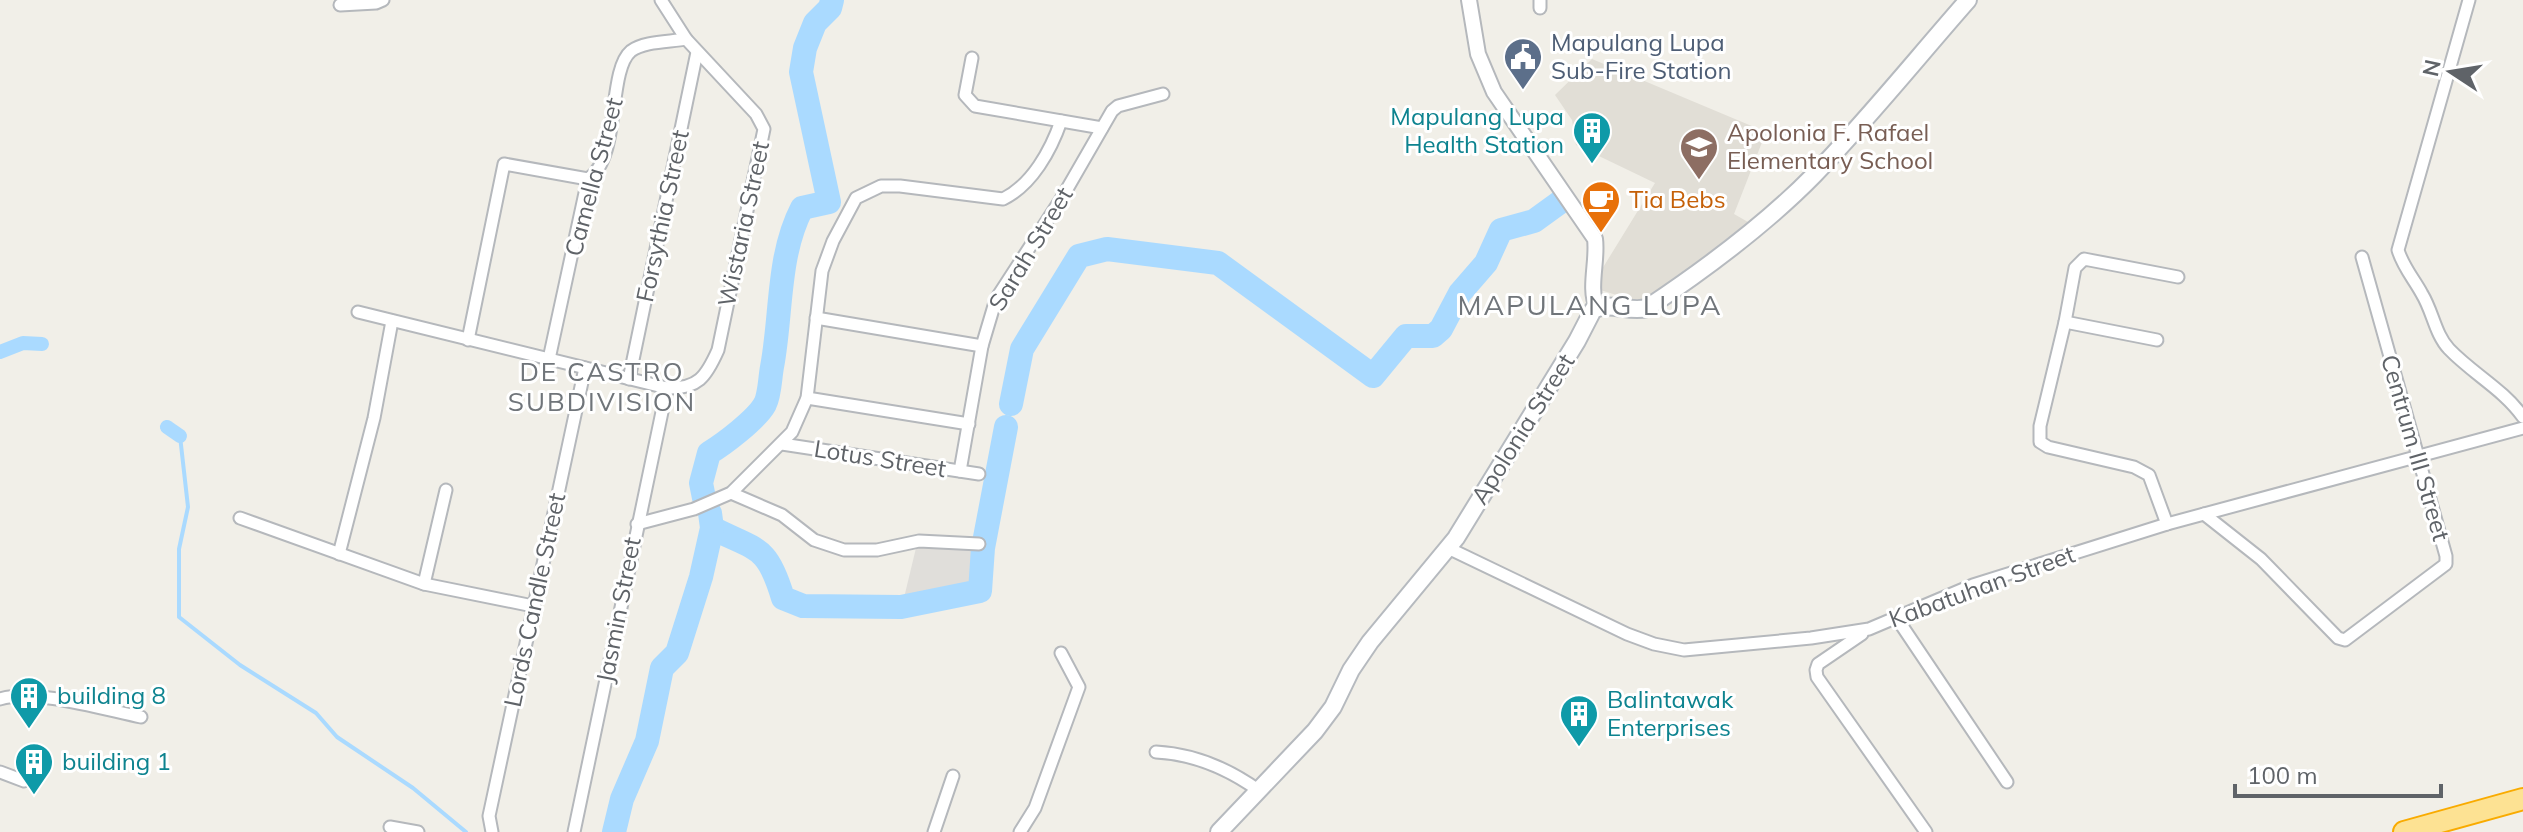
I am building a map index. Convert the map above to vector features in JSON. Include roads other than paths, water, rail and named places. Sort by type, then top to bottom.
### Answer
[{"type":"highway","points":[[2404,832],[2523,799]]},
{"type":"main road","points":[[1597,307],[1637,311],[1647,308],[1784,203],[1846,141],[1968,0]]},
{"type":"main road","name":"Apolonia Street","points":[[1219,832],[1315,731],[1333,707],[1351,670],[1370,642],[1448,548],[1577,341],[1589,315],[1597,307]]},
{"type":"street","points":[[340,5],[383,0]]},
{"type":"street","points":[[661,0],[697,52]]},
{"type":"street","points":[[1469,0],[1478,54],[1494,92],[1595,239],[1598,256],[1593,299],[1597,307]]},
{"type":"street","points":[[2469,0],[2398,250],[2446,346],[2492,383],[2523,417]]},
{"type":"street","name":"Camella Street","points":[[549,359],[588,179],[596,174],[605,154],[620,75],[627,56],[640,47],[686,39]]},
{"type":"street","name":"Forsythia Street","points":[[629,379],[697,52]]},
{"type":"street","name":"Wistaria Street","points":[[667,388],[693,385],[710,367],[718,350],[764,129],[756,114],[697,52]]},
{"type":"street","points":[[972,58],[965,95],[975,106],[1102,128]]},
{"type":"street","name":"Sarah Street","points":[[960,471],[982,346],[996,299],[1063,196],[1112,111],[1118,106],[1163,94]]},
{"type":"street","points":[[637,524],[694,509],[731,493],[792,432],[807,398],[822,271],[833,241],[856,198],[881,186],[900,186],[1003,199],[1020,187],[1043,161],[1061,121]]},
{"type":"street","points":[[468,340],[504,164],[588,179]]},
{"type":"street","name":"Centrum III Street","points":[[2204,514],[2261,559],[2338,638],[2345,640],[2446,564],[2362,257]]},
{"type":"street","points":[[2167,524],[2149,475],[2048,447],[2040,442],[2040,426],[2075,268],[2084,259],[2178,277]]},
{"type":"street","points":[[358,312],[667,388]]},
{"type":"street","points":[[816,318],[982,346]]},
{"type":"street","points":[[339,554],[374,418],[392,321]]},
{"type":"street","points":[[2065,322],[2157,340]]},
{"type":"street","name":"Lords Candle Street","points":[[492,832],[489,816],[585,368]]},
{"type":"street","name":"Jasmin Street","points":[[574,832],[667,388]]},
{"type":"street","points":[[807,398],[969,424]]},
{"type":"street","name":"Kabatuhan Street","points":[[1448,548],[1627,634],[1670,649],[1811,638],[1869,629],[1973,585],[2167,524],[2523,428]]},
{"type":"street","name":"Lotus Street","points":[[782,444],[979,474]]},
{"type":"street","points":[[424,584],[446,490]]},
{"type":"street","points":[[731,493],[782,515],[814,540],[844,550],[877,550],[919,541],[979,544]]},
{"type":"street","points":[[240,518],[424,584],[533,606]]},
{"type":"street","points":[[1896,617],[2007,782]]},
{"type":"street","points":[[1869,629],[1818,664],[1817,677],[1926,832]]},
{"type":"street","points":[[1020,832],[1035,808],[1079,687],[1061,653]]},
{"type":"street","points":[[0,699],[8,696],[35,697],[141,717]]},
{"type":"street","points":[[1156,752],[1195,757],[1222,767],[1258,790]]},
{"type":"street","points":[[0,772],[24,781]]},
{"type":"street","points":[[934,832],[953,776]]},
{"type":"street","points":[[390,827],[418,832]]},
{"type":"waterway","points":[[704,498],[701,483],[709,453],[748,424],[767,400],[784,265],[794,226],[802,208],[829,202],[801,72],[805,48],[815,23],[830,8],[832,0]]},
{"type":"waterway","points":[[1011,404],[1022,349],[1079,256],[1107,249],[1218,263],[1373,376],[1406,336],[1433,336],[1441,329],[1460,293],[1486,263],[1501,230],[1534,221],[1563,200]]},
{"type":"waterway","points":[[0,352],[23,343],[42,344]]},
{"type":"waterway","points":[[167,427],[180,436]]},
{"type":"waterway","points":[[712,528],[759,552],[772,568],[783,598],[803,606],[901,607],[980,591],[983,548],[1006,427]]},
{"type":"waterway","points":[[180,436],[188,507],[179,549],[179,617],[240,665],[316,713],[337,737],[413,788],[466,832]]},
{"type":"waterway","points":[[614,832],[622,799],[647,741],[662,668],[677,653],[701,577],[712,528],[710,513]]},
{"type":"place","name":"Mapulang Lupa Sub-Fire Station","points":[[1523,91]]},
{"type":"place","name":"Mapulang Lupa Health Station","points":[[1592,165]]},
{"type":"place","name":"Apolonia F. Rafael Elementary School","points":[[1699,181]]},
{"type":"place","name":"Tia Bebs","points":[[1601,234]]},
{"type":"place","name":"building 8","points":[[29,730]]},
{"type":"place","name":"Balintawak Enterprises","points":[[1579,748]]},
{"type":"place","name":"building 1","points":[[34,796]]},
{"type":"district","name":"MAPULANG LUPA","points":[[1590,305]]},
{"type":"district","name":"DE CASTRO SUBDIVISION","points":[[602,387]]}]
